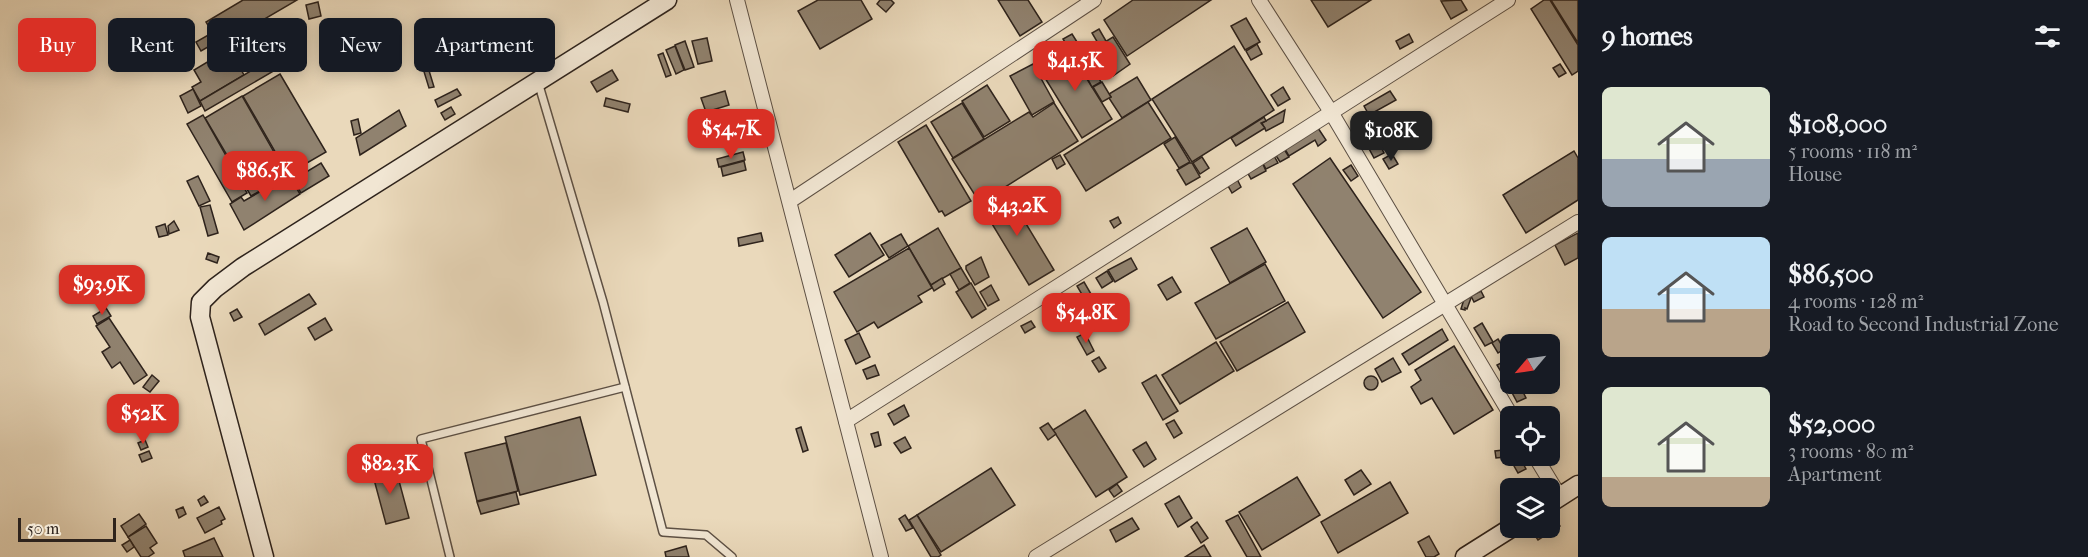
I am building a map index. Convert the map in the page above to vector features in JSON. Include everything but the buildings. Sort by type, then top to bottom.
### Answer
[{"type":"street","points":[[264,557],[200,316],[201,303],[215,288],[243,267],[667,0]]},
{"type":"street","points":[[736,0],[881,557]]},
{"type":"street","points":[[790,201],[1094,0]]},
{"type":"street","points":[[1259,0],[1331,112],[1505,406]]},
{"type":"street","points":[[846,421],[1508,0]]},
{"type":"street","points":[[1036,557],[1578,222]]},
{"type":"street","points":[[1560,497],[1578,485]]},
{"type":"street","points":[[1465,557],[1500,535]]},
{"type":"lane","points":[[538,82],[603,302],[663,532],[706,535],[732,557]]},
{"type":"lane","points":[[450,557],[421,439],[625,387]]}]
